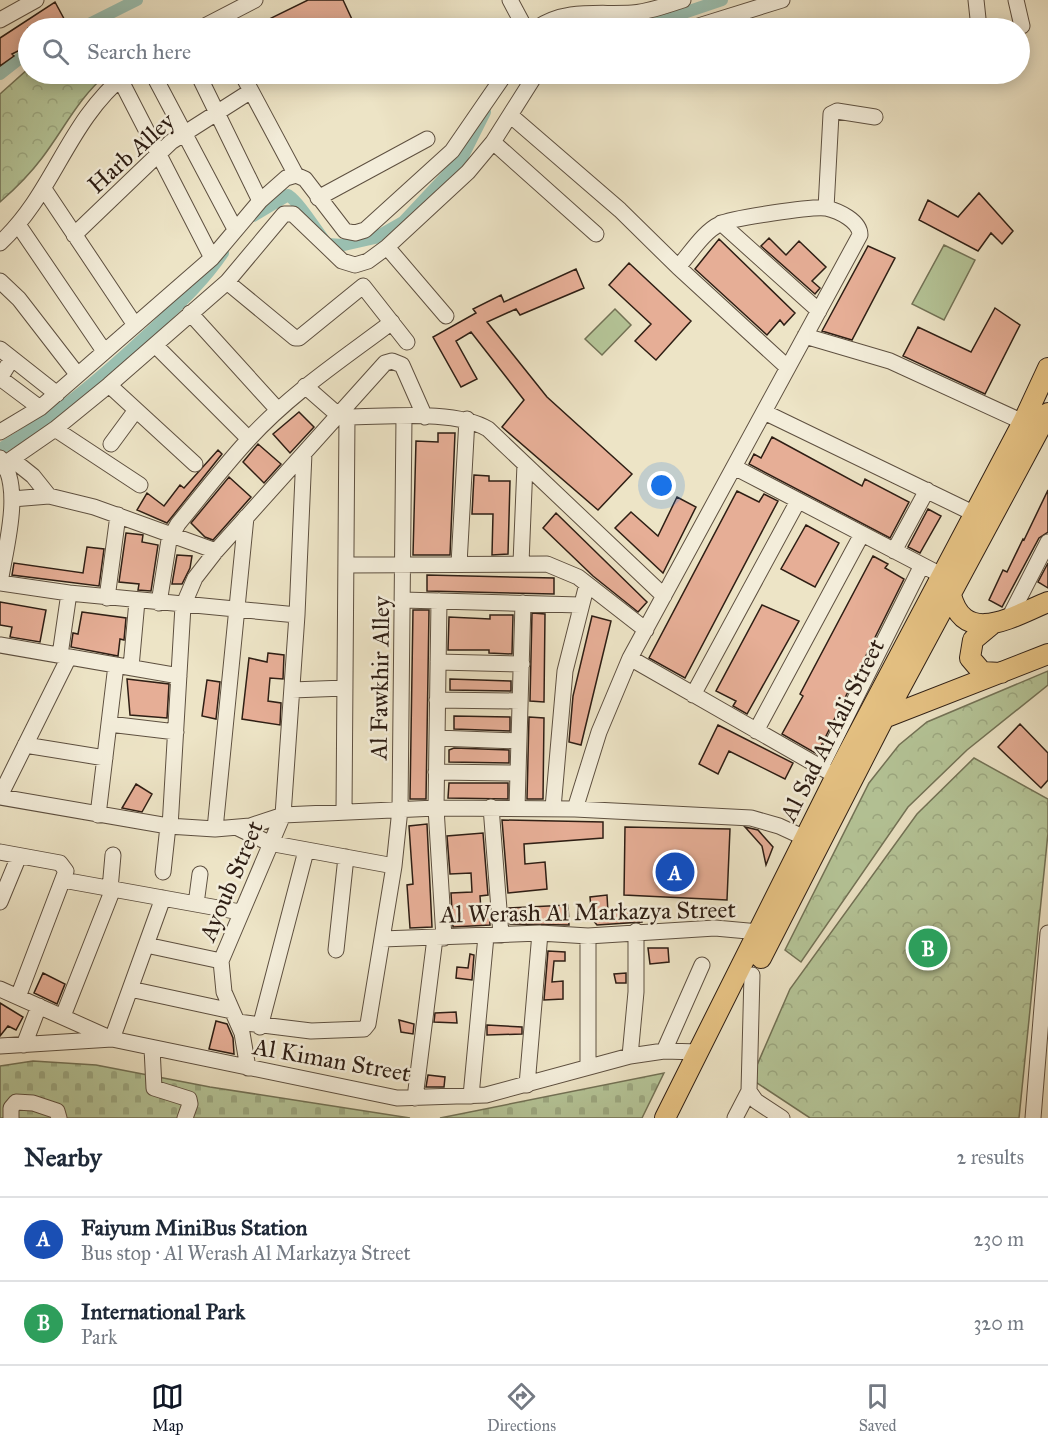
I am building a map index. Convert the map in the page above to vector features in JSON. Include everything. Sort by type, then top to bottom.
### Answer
[{"type":"main road","name":"Al Sad Al Aali Street","points":[[678,1118],[752,975],[826,814],[836,776],[1023,422],[1048,368]]},
{"type":"main road","name":"Al Sad Al Aali Street","points":[[836,776],[884,718],[1048,413]]},
{"type":"main road","points":[[951,595],[954,606],[969,622],[1000,621]]},
{"type":"main road","points":[[1001,673],[982,672],[970,658],[973,640],[1000,621],[1048,602]]},
{"type":"main road","points":[[884,718],[1048,654]]},
{"type":"main road","name":"Al Sad Al Aali Street","points":[[665,1118],[805,838],[826,814]]},
{"type":"street","points":[[0,20],[36,0]]},
{"type":"street","points":[[225,18],[255,0]]},
{"type":"street","points":[[510,0],[520,18]]},
{"type":"street","points":[[557,18],[592,12],[640,12],[683,0]]},
{"type":"street","points":[[724,18],[782,0]]},
{"type":"street","points":[[976,0],[978,18]]},
{"type":"street","points":[[1016,0],[1020,18]]},
{"type":"street","points":[[0,243],[19,225],[44,189],[80,124],[116,84]]},
{"type":"street","points":[[127,84],[158,153],[212,258]]},
{"type":"street","points":[[158,84],[235,229]]},
{"type":"street","points":[[203,84],[260,201]]},
{"type":"street","points":[[248,84],[296,175],[304,179],[345,231],[355,233],[365,230],[452,151],[498,84]]},
{"type":"street","points":[[5,462],[55,429],[227,282],[281,216],[286,213],[293,214],[337,257],[348,264],[368,261],[387,247],[468,172],[493,142],[530,84]]},
{"type":"street","name":"Harb Alley","points":[[74,234],[158,153],[184,133],[252,91]]},
{"type":"street","points":[[826,208],[831,114],[837,111],[875,117]]},
{"type":"street","points":[[510,115],[620,210],[678,267],[787,366]]},
{"type":"street","points":[[318,198],[427,139]]},
{"type":"street","points":[[493,142],[596,234]]},
{"type":"street","points":[[0,432],[40,408],[57,394],[77,374],[212,258],[260,201],[286,178],[296,175]]},
{"type":"street","points":[[44,189],[135,325]]},
{"type":"street","points":[[575,809],[599,732],[630,658],[819,311],[860,234],[860,227],[856,222],[826,208],[721,223],[714,226],[678,267]]},
{"type":"street","points":[[721,223],[819,311]]},
{"type":"street","points":[[19,225],[104,351]]},
{"type":"street","points":[[387,247],[446,316]]},
{"type":"street","points":[[0,281],[32,315],[77,374]]},
{"type":"street","points":[[227,282],[295,338],[302,337],[363,286],[407,342]]},
{"type":"street","points":[[190,313],[278,411]]},
{"type":"street","points":[[159,603],[171,534],[249,439],[305,386],[392,322]]},
{"type":"street","points":[[805,336],[890,361],[1023,422]]},
{"type":"street","points":[[155,345],[249,439]]},
{"type":"street","points":[[40,408],[0,378],[6,355],[57,394]]},
{"type":"street","points":[[163,872],[169,826],[183,606],[195,578],[216,551],[304,453],[342,416],[385,363],[392,361],[402,365],[426,417]]},
{"type":"street","points":[[109,385],[195,464]]},
{"type":"street","points":[[305,386],[342,416],[467,419],[488,429],[664,596]]},
{"type":"street","points":[[111,444],[136,410]]},
{"type":"street","points":[[764,412],[975,514]]},
{"type":"street","points":[[342,416],[346,566],[344,811]]},
{"type":"street","name":"Al Fawkhir Alley","points":[[260,1027],[311,1031],[366,1028],[394,866],[400,809],[404,417]]},
{"type":"street","points":[[459,564],[467,419]]},
{"type":"street","points":[[55,429],[140,485]]},
{"type":"street","points":[[283,815],[297,615],[304,453]]},
{"type":"street","points":[[5,462],[33,476],[49,496]]},
{"type":"street","points":[[5,462],[12,499],[0,583],[183,606],[297,615]]},
{"type":"street","points":[[521,563],[525,464]]},
{"type":"street","points":[[734,467],[941,575]]},
{"type":"street","points":[[894,551],[927,490]]},
{"type":"street","points":[[12,499],[49,496],[118,515],[216,551]]},
{"type":"street","points":[[693,694],[798,501]]},
{"type":"street","points":[[107,597],[118,515]]},
{"type":"street","points":[[214,829],[246,518]]},
{"type":"street","points":[[756,731],[862,534]]},
{"type":"street","points":[[1000,621],[1048,542]]},
{"type":"street","points":[[346,566],[521,563],[558,567],[587,584],[646,630]]},
{"type":"street","points":[[630,658],[836,776],[922,565]]},
{"type":"street","points":[[553,808],[565,671],[587,584]]},
{"type":"street","points":[[69,593],[64,656],[0,796],[169,826],[214,829],[238,828],[283,815],[491,807],[751,818],[771,822],[805,838]]},
{"type":"street","points":[[403,600],[580,605]]},
{"type":"street","points":[[98,815],[109,724],[137,601]]},
{"type":"street","points":[[415,1098],[440,938],[436,808],[439,601]]},
{"type":"street","points":[[517,808],[523,603]]},
{"type":"street","points":[[2,650],[64,656],[179,676]]},
{"type":"street","points":[[438,662],[522,664]]},
{"type":"street","points":[[292,690],[345,688]]},
{"type":"street","points":[[437,700],[520,701]]},
{"type":"street","points":[[109,724],[176,732]]},
{"type":"street","points":[[437,738],[519,741]]},
{"type":"street","points":[[25,745],[105,758]]},
{"type":"street","points":[[436,772],[518,773]]},
{"type":"street","points":[[471,1096],[493,935],[491,807]]},
{"type":"street","name":"Ayoub Street","points":[[248,1068],[235,1017],[224,992],[221,961],[269,843],[283,815]]},
{"type":"street","points":[[238,828],[269,843],[394,866]]},
{"type":"street","points":[[130,989],[235,1017],[260,1027],[306,851]]},
{"type":"street","points":[[0,852],[60,863],[66,870],[18,997]]},
{"type":"street","points":[[63,1016],[111,889],[113,855]]},
{"type":"street","points":[[0,902],[19,856]]},
{"type":"street","points":[[336,950],[346,857]]},
{"type":"street","points":[[195,904],[200,874]]},
{"type":"street","points":[[63,880],[240,912]]},
{"type":"street","points":[[0,1046],[112,1039],[163,898]]},
{"type":"street","name":"Al Werash Al Markazya Street","points":[[382,939],[540,933],[588,936],[636,931],[715,928],[759,932]]},
{"type":"street","points":[[630,1056],[636,992],[636,931]]},
{"type":"street","points":[[527,1085],[540,933]]},
{"type":"street","points":[[1033,1118],[1048,933]]},
{"type":"street","points":[[588,936],[588,1066]]},
{"type":"street","points":[[146,945],[221,961]]},
{"type":"street","points":[[664,1051],[702,965]]},
{"type":"street","points":[[735,1118],[748,1091],[752,975]]},
{"type":"street","name":"Al Kiman Street","points":[[0,988],[112,1039],[315,1080],[378,1096],[415,1098],[471,1096],[527,1085],[630,1056],[664,1051],[699,1052]]},
{"type":"street","points":[[24,1045],[39,1006]]},
{"type":"street","points":[[152,1048],[154,1088],[189,1099],[188,1114],[184,1118]]},
{"type":"street","points":[[748,1091],[756,1101],[782,1118]]},
{"type":"street","points":[[10,1118],[11,1108],[16,1102],[33,1103],[57,1111],[59,1118]]},
{"type":"green space","points":[[18,78],[18,84],[96,84],[32,170],[0,202],[0,94]]},
{"type":"green space","points":[[944,245],[975,260],[944,320],[912,304]]},
{"type":"green space","points":[[615,309],[631,325],[602,355],[585,339]]},
{"type":"green space","points":[[1048,671],[1048,685],[967,750],[908,807],[801,962],[785,950],[869,783],[899,745],[927,722]]},
{"type":"green space","points":[[974,758],[1048,799],[1048,833],[1019,1118],[810,1118],[751,1079],[790,989],[917,814]]},
{"type":"green space","points":[[33,1061],[96,1065],[210,1087],[410,1118],[0,1118],[0,1066]]},
{"type":"green space","points":[[664,1073],[642,1118],[440,1118]]},
{"type":"building","points":[[308,0],[343,0],[351,18],[271,18]]},
{"type":"building","points":[[55,2],[64,18],[31,18]]},
{"type":"building","points":[[18,26],[18,51],[0,66],[0,38]]},
{"type":"building","points":[[979,193],[1013,231],[1002,244],[991,233],[978,251],[919,220],[928,200],[958,217]]},
{"type":"building","points":[[769,238],[786,255],[799,241],[826,267],[812,281],[820,288],[815,294],[761,246]]},
{"type":"building","points":[[719,239],[795,313],[784,325],[780,320],[767,335],[695,269]]},
{"type":"building","points":[[868,246],[895,258],[852,340],[822,331]]},
{"type":"building","points":[[629,263],[691,321],[656,360],[635,341],[651,324],[609,285]]},
{"type":"building","points":[[576,269],[584,288],[520,315],[516,309],[487,322],[547,397],[632,474],[598,510],[502,427],[524,400],[471,332],[456,341],[477,379],[461,387],[433,337],[476,313],[473,309],[501,295],[504,302]]},
{"type":"building","points":[[995,308],[1020,325],[985,394],[903,356],[918,327],[971,352]]},
{"type":"building","points":[[299,412],[314,427],[290,453],[273,434]]},
{"type":"building","points":[[438,433],[455,433],[450,555],[413,555],[416,441],[438,442]]},
{"type":"building","points":[[772,437],[862,486],[865,479],[909,502],[890,538],[749,464],[754,454],[761,458]]},
{"type":"building","points":[[258,444],[281,464],[264,483],[243,462]]},
{"type":"building","points":[[218,450],[222,454],[167,523],[137,510],[147,493],[164,506],[180,485],[184,488]]},
{"type":"building","points":[[474,475],[489,476],[489,481],[510,481],[508,554],[492,555],[493,514],[472,514]]},
{"type":"building","points":[[229,477],[251,497],[213,540],[205,537],[191,523]]},
{"type":"building","points":[[1048,490],[1048,532],[1039,538],[1002,607],[989,600],[1003,570],[1007,572]]},
{"type":"building","points":[[737,491],[759,502],[764,494],[778,501],[685,678],[649,658]]},
{"type":"building","points":[[677,497],[696,507],[663,573],[615,528],[631,512],[658,536]]},
{"type":"building","points":[[928,509],[941,516],[920,553],[908,547]]},
{"type":"building","points":[[556,513],[647,602],[638,612],[593,576],[543,528]]},
{"type":"building","points":[[806,525],[839,543],[815,587],[781,569]]},
{"type":"building","points":[[126,533],[143,535],[142,542],[158,545],[151,591],[138,590],[139,584],[119,582]]},
{"type":"building","points":[[87,547],[104,549],[99,586],[12,575],[14,563],[83,573]]},
{"type":"building","points":[[177,555],[192,556],[190,568],[182,584],[172,584]]},
{"type":"building","points":[[873,556],[888,564],[885,568],[904,579],[817,754],[782,734],[803,696],[800,694]]},
{"type":"building","points":[[1048,563],[1048,588],[1038,582]]},
{"type":"building","points":[[427,575],[554,578],[554,594],[427,591]]},
{"type":"building","points":[[0,602],[46,610],[40,642],[10,637],[12,627],[0,625]]},
{"type":"building","points":[[762,605],[799,621],[747,714],[733,706],[736,701],[716,691]]},
{"type":"building","points":[[413,610],[429,610],[426,799],[410,799]]},
{"type":"building","points":[[82,612],[126,618],[124,640],[120,639],[118,656],[71,647],[73,633],[78,634]]},
{"type":"building","points":[[532,613],[545,614],[544,702],[530,701]]},
{"type":"building","points":[[490,615],[513,615],[512,654],[489,653],[489,650],[448,650],[449,617],[490,619]]},
{"type":"building","points":[[592,616],[611,621],[581,745],[569,742],[573,696]]},
{"type":"building","points":[[268,653],[284,655],[283,679],[270,678],[268,701],[281,703],[280,725],[242,719],[249,658],[267,662]]},
{"type":"building","points":[[127,679],[169,684],[167,718],[130,715]]},
{"type":"building","points":[[450,679],[511,681],[511,691],[450,690]]},
{"type":"building","points":[[207,680],[220,682],[216,719],[202,716]]},
{"type":"building","points":[[454,716],[510,717],[510,731],[454,729]]},
{"type":"building","points":[[529,717],[544,718],[543,799],[527,799]]},
{"type":"building","points":[[1020,724],[1048,753],[1048,780],[1041,788],[998,747]]},
{"type":"building","points":[[718,725],[793,763],[785,779],[729,751],[718,774],[699,764]]},
{"type":"building","points":[[454,748],[509,750],[509,763],[449,762],[449,750]]},
{"type":"building","points":[[449,783],[508,783],[508,799],[448,798]]},
{"type":"building","points":[[136,784],[152,794],[142,812],[122,808]]},
{"type":"building","points":[[502,820],[603,822],[603,838],[524,844],[525,864],[545,862],[547,889],[508,893]]},
{"type":"building","points":[[427,824],[432,927],[410,928],[407,885],[413,884],[409,826]]},
{"type":"building","points":[[625,827],[730,829],[727,900],[624,895]]},
{"type":"building","points":[[745,827],[758,830],[773,847],[766,865],[762,846]]},
{"type":"building","points":[[483,833],[488,895],[480,896],[481,910],[489,910],[490,925],[453,927],[451,893],[472,892],[471,873],[450,874],[447,836]]},
{"type":"building","points":[[607,895],[608,913],[641,910],[642,922],[597,925],[592,919],[590,897]]},
{"type":"building","points":[[568,905],[569,925],[510,924],[509,908]]},
{"type":"building","points":[[648,948],[668,948],[669,962],[650,964]]},
{"type":"building","points":[[548,951],[565,952],[565,961],[554,961],[552,982],[563,981],[563,999],[544,1000]]},
{"type":"building","points":[[470,954],[474,955],[472,980],[456,978],[457,967],[468,968]]},
{"type":"building","points":[[43,973],[65,984],[57,1004],[34,993]]},
{"type":"building","points":[[626,973],[626,983],[616,983],[614,974]]},
{"type":"building","points":[[0,1003],[23,1017],[16,1030],[8,1026],[0,1036]]},
{"type":"building","points":[[456,1012],[457,1023],[434,1022],[435,1013]]},
{"type":"building","points":[[399,1020],[414,1024],[413,1034],[401,1032]]},
{"type":"building","points":[[216,1021],[227,1024],[233,1038],[234,1054],[209,1049]]},
{"type":"building","points":[[487,1025],[522,1027],[522,1034],[487,1035]]},
{"type":"building","points":[[428,1075],[445,1077],[444,1087],[426,1087]]},
{"type":"waterway","points":[[101,18],[137,0]]},
{"type":"waterway","points":[[669,18],[722,0]]},
{"type":"waterway","points":[[0,74],[18,60]]},
{"type":"waterway","points":[[253,216],[288,195],[303,210],[327,244],[344,245],[375,238],[403,222],[461,160],[485,112]]},
{"type":"waterway","points":[[0,449],[59,410],[113,366],[188,295],[223,253]]},
{"type":"place","name":"Faiyum MiniBus Station","points":[[675,872]]},
{"type":"place","name":"International Park","points":[[928,948]]}]
